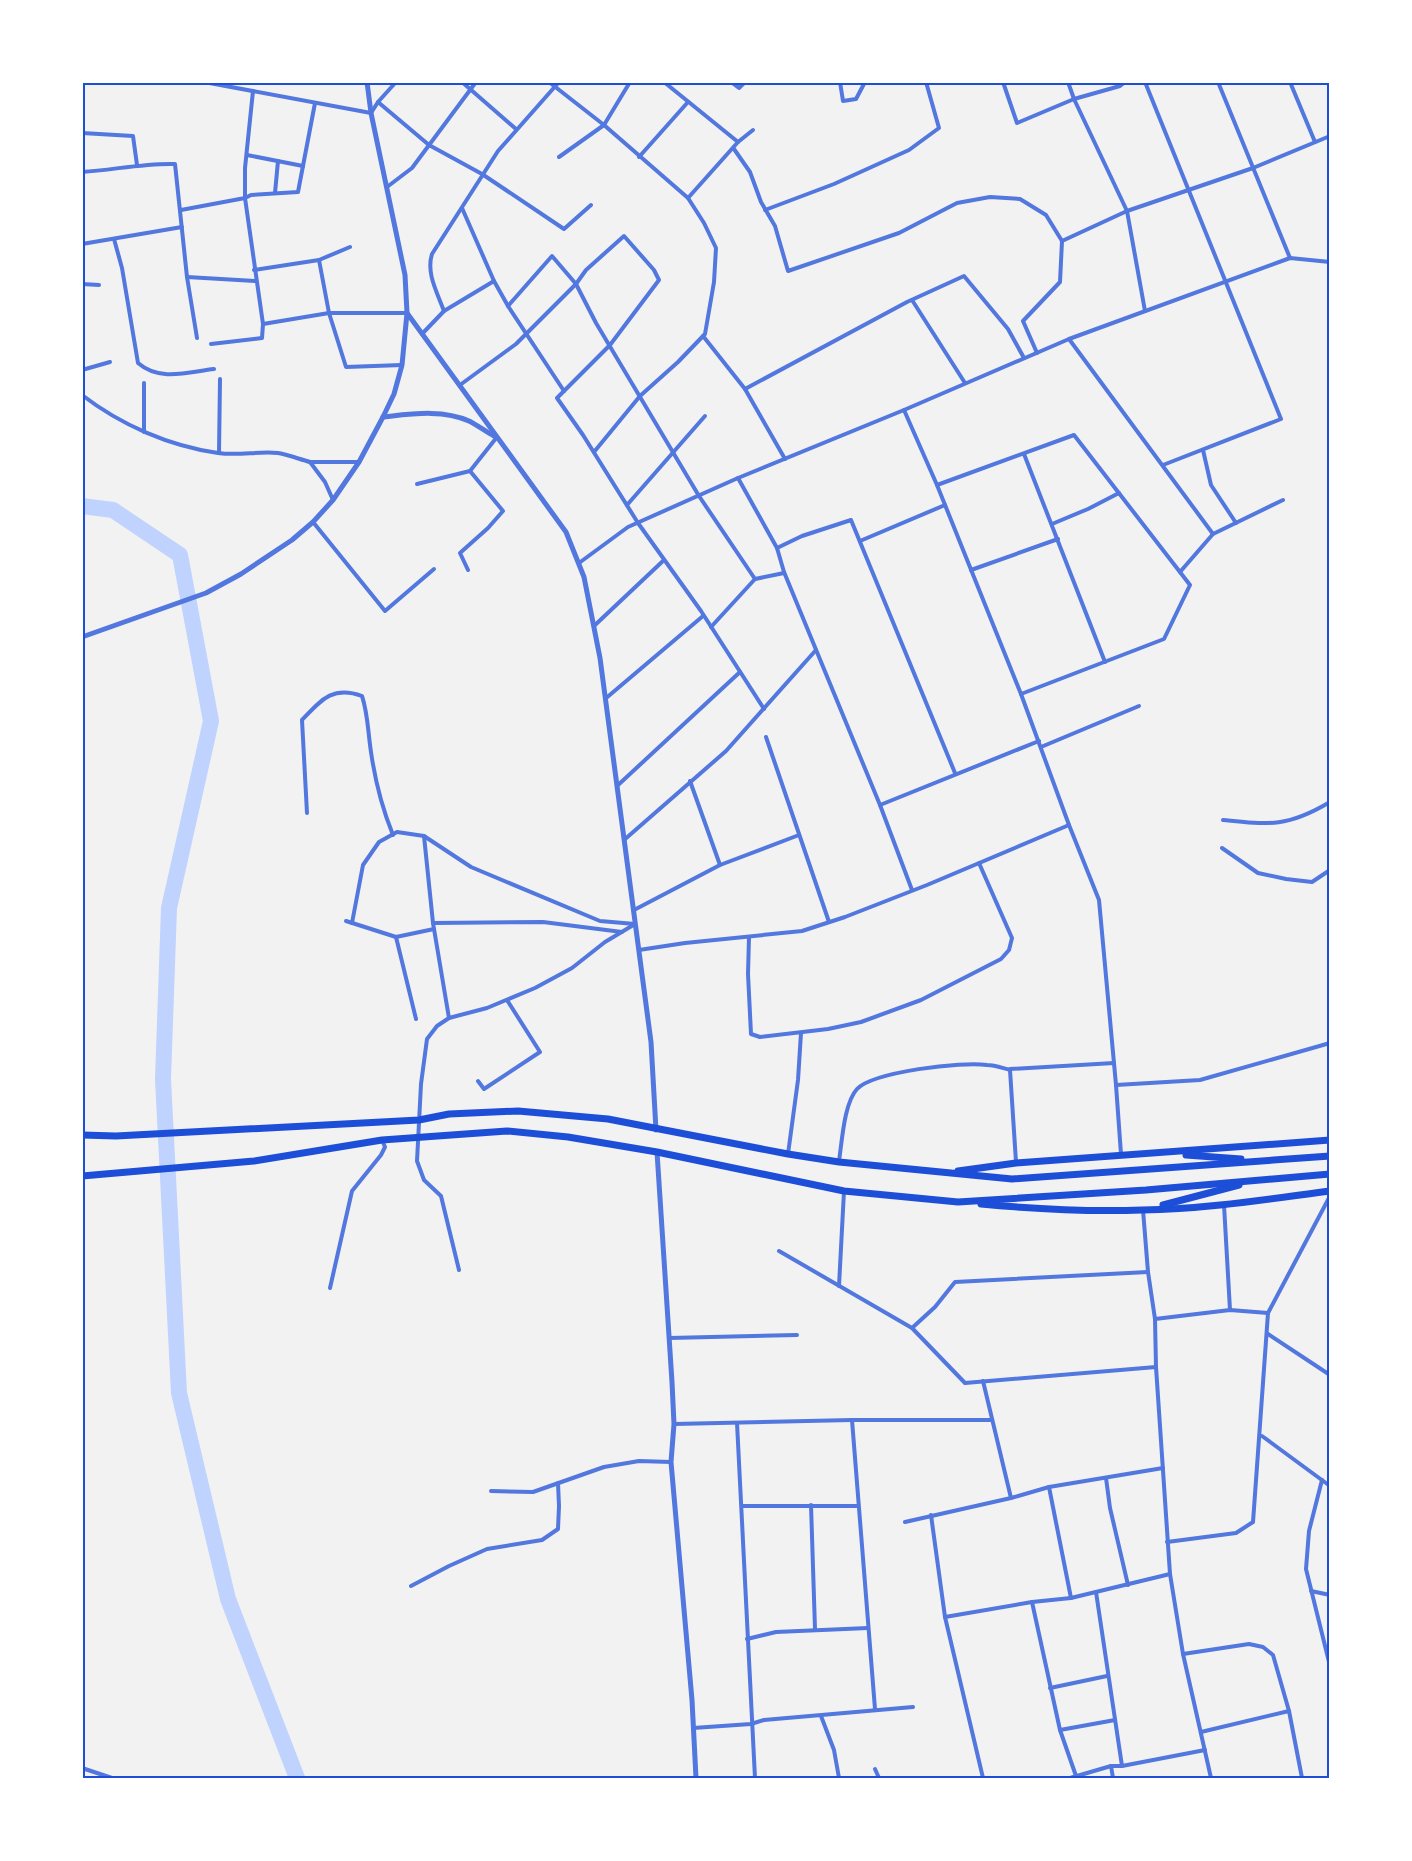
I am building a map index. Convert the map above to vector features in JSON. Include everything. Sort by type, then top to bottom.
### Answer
[{"type":"main road","points":[[82,1135],[116,1136],[419,1120],[449,1114],[518,1111],[608,1119],[656,1130],[839,1162],[1012,1179],[1329,1156]]},
{"type":"main road","points":[[82,1176],[254,1161],[382,1140],[507,1131],[568,1137],[657,1152],[844,1191],[1033,1209],[1143,1210],[1329,1193]]},
{"type":"main road","points":[[943,1173],[1016,1163],[1329,1140]]},
{"type":"main road","points":[[1164,1153],[1264,1161]]},
{"type":"main road","points":[[958,1202],[1329,1174]]},
{"type":"main road","points":[[1143,1210],[1260,1180]]},
{"type":"street","points":[[204,82],[371,113]]},
{"type":"street","points":[[82,637],[206,593],[241,574],[292,540],[333,500],[359,462],[383,417],[394,394],[402,365],[407,313],[405,275],[371,113],[367,82]]},
{"type":"street","points":[[371,113],[396,82]]},
{"type":"street","points":[[462,82],[516,129]]},
{"type":"street","points":[[387,187],[412,168],[476,82]]},
{"type":"street","points":[[549,82],[604,125],[688,198],[716,248],[714,282],[705,334],[640,396],[594,452]]},
{"type":"street","points":[[444,311],[430,273],[429,263],[432,254],[482,174],[516,129],[558,82]]},
{"type":"street","points":[[560,157],[604,125],[630,82]]},
{"type":"street","points":[[664,82],[738,142]]},
{"type":"street","points":[[731,82],[739,88],[745,82]]},
{"type":"street","points":[[840,82],[843,101],[856,99],[865,82]]},
{"type":"street","points":[[765,210],[834,184],[909,150],[939,128],[926,82]]},
{"type":"street","points":[[1002,82],[1017,123],[1074,99],[1120,86],[1125,82]]},
{"type":"street","points":[[1068,82],[1127,211],[1145,310]]},
{"type":"street","points":[[1145,82],[1281,419],[1164,465]]},
{"type":"street","points":[[1218,82],[1290,258]]},
{"type":"street","points":[[1290,82],[1315,141]]},
{"type":"street","points":[[212,344],[262,338],[244,198],[254,91]]},
{"type":"street","points":[[378,102],[429,145],[482,174],[564,229],[591,205]]},
{"type":"street","points":[[639,157],[688,102]]},
{"type":"street","points":[[181,210],[251,195],[298,192],[315,103]]},
{"type":"street","points":[[688,198],[738,142],[753,130]]},
{"type":"street","points":[[82,133],[133,136],[138,165]]},
{"type":"street","points":[[1062,241],[1127,211],[1253,168],[1329,136]]},
{"type":"street","points":[[734,149],[750,172],[765,210],[775,226],[788,271],[900,233],[957,203],[990,197],[1020,199],[1046,215],[1062,241],[1060,282],[1023,321],[1037,353]]},
{"type":"street","points":[[247,155],[303,166]]},
{"type":"street","points":[[275,193],[278,161]]},
{"type":"street","points":[[82,172],[138,165],[175,164],[187,277],[197,338]]},
{"type":"street","points":[[462,208],[494,281],[564,391]]},
{"type":"street","points":[[82,244],[182,227]]},
{"type":"street","points":[[460,385],[516,344],[576,284],[592,264],[624,236],[654,270],[659,280],[610,345],[557,398],[638,523],[711,627],[764,709]]},
{"type":"street","points":[[114,239],[122,268],[138,363],[145,369],[160,374],[214,369]]},
{"type":"street","points":[[254,270],[319,260],[350,247]]},
{"type":"street","points":[[508,306],[552,256],[576,284],[699,496],[755,579]]},
{"type":"street","points":[[578,564],[628,527],[738,478],[904,411],[1069,339],[1290,258],[1329,262]]},
{"type":"street","points":[[319,260],[329,313],[346,367],[402,365]]},
{"type":"street","points":[[745,389],[912,300],[964,276],[1008,329],[1024,358]]},
{"type":"street","points":[[187,277],[255,280]]},
{"type":"street","points":[[422,334],[444,311],[494,281]]},
{"type":"street","points":[[82,284],[99,285]]},
{"type":"street","points":[[912,300],[965,383]]},
{"type":"street","points":[[262,324],[329,313],[407,313]]},
{"type":"street","points":[[407,313],[566,532],[585,577],[600,658],[651,1042],[656,1130]]},
{"type":"street","points":[[703,336],[745,389],[785,459]]},
{"type":"street","points":[[1069,339],[1213,534]]},
{"type":"street","points":[[82,370],[110,363]]},
{"type":"street","points":[[219,453],[220,379]]},
{"type":"street","points":[[144,384],[144,432]]},
{"type":"street","points":[[82,395],[144,432],[219,453],[278,453],[310,462],[359,462]]},
{"type":"street","points":[[904,411],[937,484],[1022,694],[1069,825],[1099,900],[1121,1155]]},
{"type":"street","points":[[383,417],[444,414],[467,420],[497,437]]},
{"type":"street","points":[[627,505],[705,416]]},
{"type":"street","points":[[937,484],[1074,435],[1190,585],[1164,639],[1022,694]]},
{"type":"street","points":[[417,484],[470,471],[497,437]]},
{"type":"street","points":[[1203,450],[1211,485],[1236,523]]},
{"type":"street","points":[[1024,454],[1106,662]]},
{"type":"street","points":[[310,462],[325,482],[333,500]]},
{"type":"street","points":[[468,570],[460,553],[503,511],[470,471]]},
{"type":"street","points":[[738,478],[777,548],[784,572],[880,805],[912,890]]},
{"type":"street","points":[[1052,524],[1119,493]]},
{"type":"street","points":[[1180,572],[1213,534],[1283,500]]},
{"type":"street","points":[[860,541],[945,506]]},
{"type":"street","points":[[777,548],[802,536],[852,520],[955,773]]},
{"type":"street","points":[[313,522],[385,611],[434,569]]},
{"type":"street","points":[[971,570],[1058,539]]},
{"type":"street","points":[[594,626],[664,560]]},
{"type":"street","points":[[711,627],[755,579],[784,572]]},
{"type":"street","points":[[604,699],[703,616]]},
{"type":"street","points":[[624,840],[726,751],[816,650]]},
{"type":"street","points":[[617,786],[740,672]]},
{"type":"street","points":[[307,813],[302,720],[317,704],[332,693],[349,691],[362,696],[382,808],[393,834]]},
{"type":"street","points":[[1041,747],[1139,706]]},
{"type":"street","points":[[766,737],[829,922]]},
{"type":"street","points":[[880,805],[1039,741]]},
{"type":"street","points":[[690,781],[720,865]]},
{"type":"street","points":[[1223,820],[1278,824],[1306,816],[1329,802]]},
{"type":"street","points":[[639,950],[685,942],[802,931],[912,890],[1069,825]]},
{"type":"street","points":[[352,923],[363,865],[379,842],[397,832],[424,836],[471,867],[600,921],[635,924]]},
{"type":"street","points":[[634,910],[720,865],[800,835]]},
{"type":"street","points":[[424,836],[433,926],[449,1018]]},
{"type":"street","points":[[1222,848],[1258,873],[1286,879],[1312,882],[1329,870]]},
{"type":"street","points":[[749,937],[748,974],[752,1034],[760,1037],[801,1033],[861,1022],[921,1000],[1000,959],[1009,950],[1012,938],[979,862]]},
{"type":"street","points":[[346,921],[396,937],[433,926],[543,922],[623,932]]},
{"type":"street","points":[[459,1270],[441,1196],[424,1180],[417,1161],[427,1039],[437,1026],[449,1018],[507,1000],[572,968],[605,942],[635,924]]},
{"type":"street","points":[[396,937],[416,1019]]},
{"type":"street","points":[[478,1080],[484,1089],[540,1052],[507,1000]]},
{"type":"street","points":[[788,1154],[798,1080],[801,1033]]},
{"type":"street","points":[[1116,1085],[1200,1080],[1329,1043]]},
{"type":"street","points":[[839,1162],[849,1103],[858,1088],[876,1080],[905,1072],[947,1066],[986,1064],[1010,1070],[1114,1063]]},
{"type":"street","points":[[1010,1070],[1016,1163]]},
{"type":"street","points":[[330,1288],[352,1191],[381,1155],[385,1147],[382,1140]]},
{"type":"street","points":[[657,1152],[674,1424],[671,1462],[696,1779]]},
{"type":"street","points":[[839,1286],[844,1191]]},
{"type":"street","points":[[1167,1542],[1236,1533],[1253,1522],[1261,1436],[1268,1312],[1329,1193]]},
{"type":"street","points":[[1224,1204],[1230,1310]]},
{"type":"street","points":[[1143,1210],[1148,1272],[1155,1319],[1156,1367],[1170,1574],[1183,1654],[1211,1779]]},
{"type":"street","points":[[779,1251],[912,1328],[965,1383],[1156,1367]]},
{"type":"street","points":[[912,1328],[935,1307],[955,1282],[1148,1272]]},
{"type":"street","points":[[1155,1319],[1230,1310],[1268,1312]]},
{"type":"street","points":[[1267,1334],[1329,1375]]},
{"type":"street","points":[[668,1338],[797,1335]]},
{"type":"street","points":[[983,1381],[1011,1498]]},
{"type":"street","points":[[852,1420],[875,1709]]},
{"type":"street","points":[[674,1424],[992,1420]]},
{"type":"street","points":[[737,1423],[755,1779]]},
{"type":"street","points":[[1261,1436],[1329,1486]]},
{"type":"street","points":[[491,1491],[533,1492],[604,1467],[639,1461],[671,1462]]},
{"type":"street","points":[[905,1522],[1050,1487],[1163,1468]]},
{"type":"street","points":[[1106,1478],[1110,1508],[1128,1585]]},
{"type":"street","points":[[1322,1480],[1309,1531],[1306,1569],[1329,1666]]},
{"type":"street","points":[[411,1586],[487,1549],[542,1540],[558,1529],[558,1483]]},
{"type":"street","points":[[1050,1487],[1071,1598]]},
{"type":"street","points":[[742,1506],[811,1504],[858,1506]]},
{"type":"street","points":[[811,1504],[815,1629]]},
{"type":"street","points":[[931,1515],[945,1617],[983,1779]]},
{"type":"street","points":[[945,1617],[1032,1602],[1071,1598],[1170,1574]]},
{"type":"street","points":[[1311,1591],[1329,1595]]},
{"type":"street","points":[[1096,1592],[1122,1766]]},
{"type":"street","points":[[1032,1602],[1060,1730],[1076,1776]]},
{"type":"street","points":[[747,1639],[776,1632],[868,1628]]},
{"type":"street","points":[[1183,1654],[1249,1644],[1263,1647],[1273,1655],[1289,1711],[1302,1779]]},
{"type":"street","points":[[1050,1688],[1107,1676]]},
{"type":"street","points":[[693,1728],[913,1707]]},
{"type":"street","points":[[1201,1732],[1289,1711]]},
{"type":"street","points":[[821,1716],[834,1750],[839,1779]]},
{"type":"street","points":[[1060,1730],[1114,1720]]},
{"type":"street","points":[[1070,1779],[1112,1766],[1205,1750]]},
{"type":"street","points":[[1112,1766],[1113,1779]]},
{"type":"street","points":[[875,1769],[879,1779]]},
{"type":"street","points":[[84,1770],[111,1779]]},
{"type":"waterway","points":[[82,506],[113,510],[180,555],[211,721],[169,908],[163,1079],[179,1393],[228,1599],[297,1778]]}]
